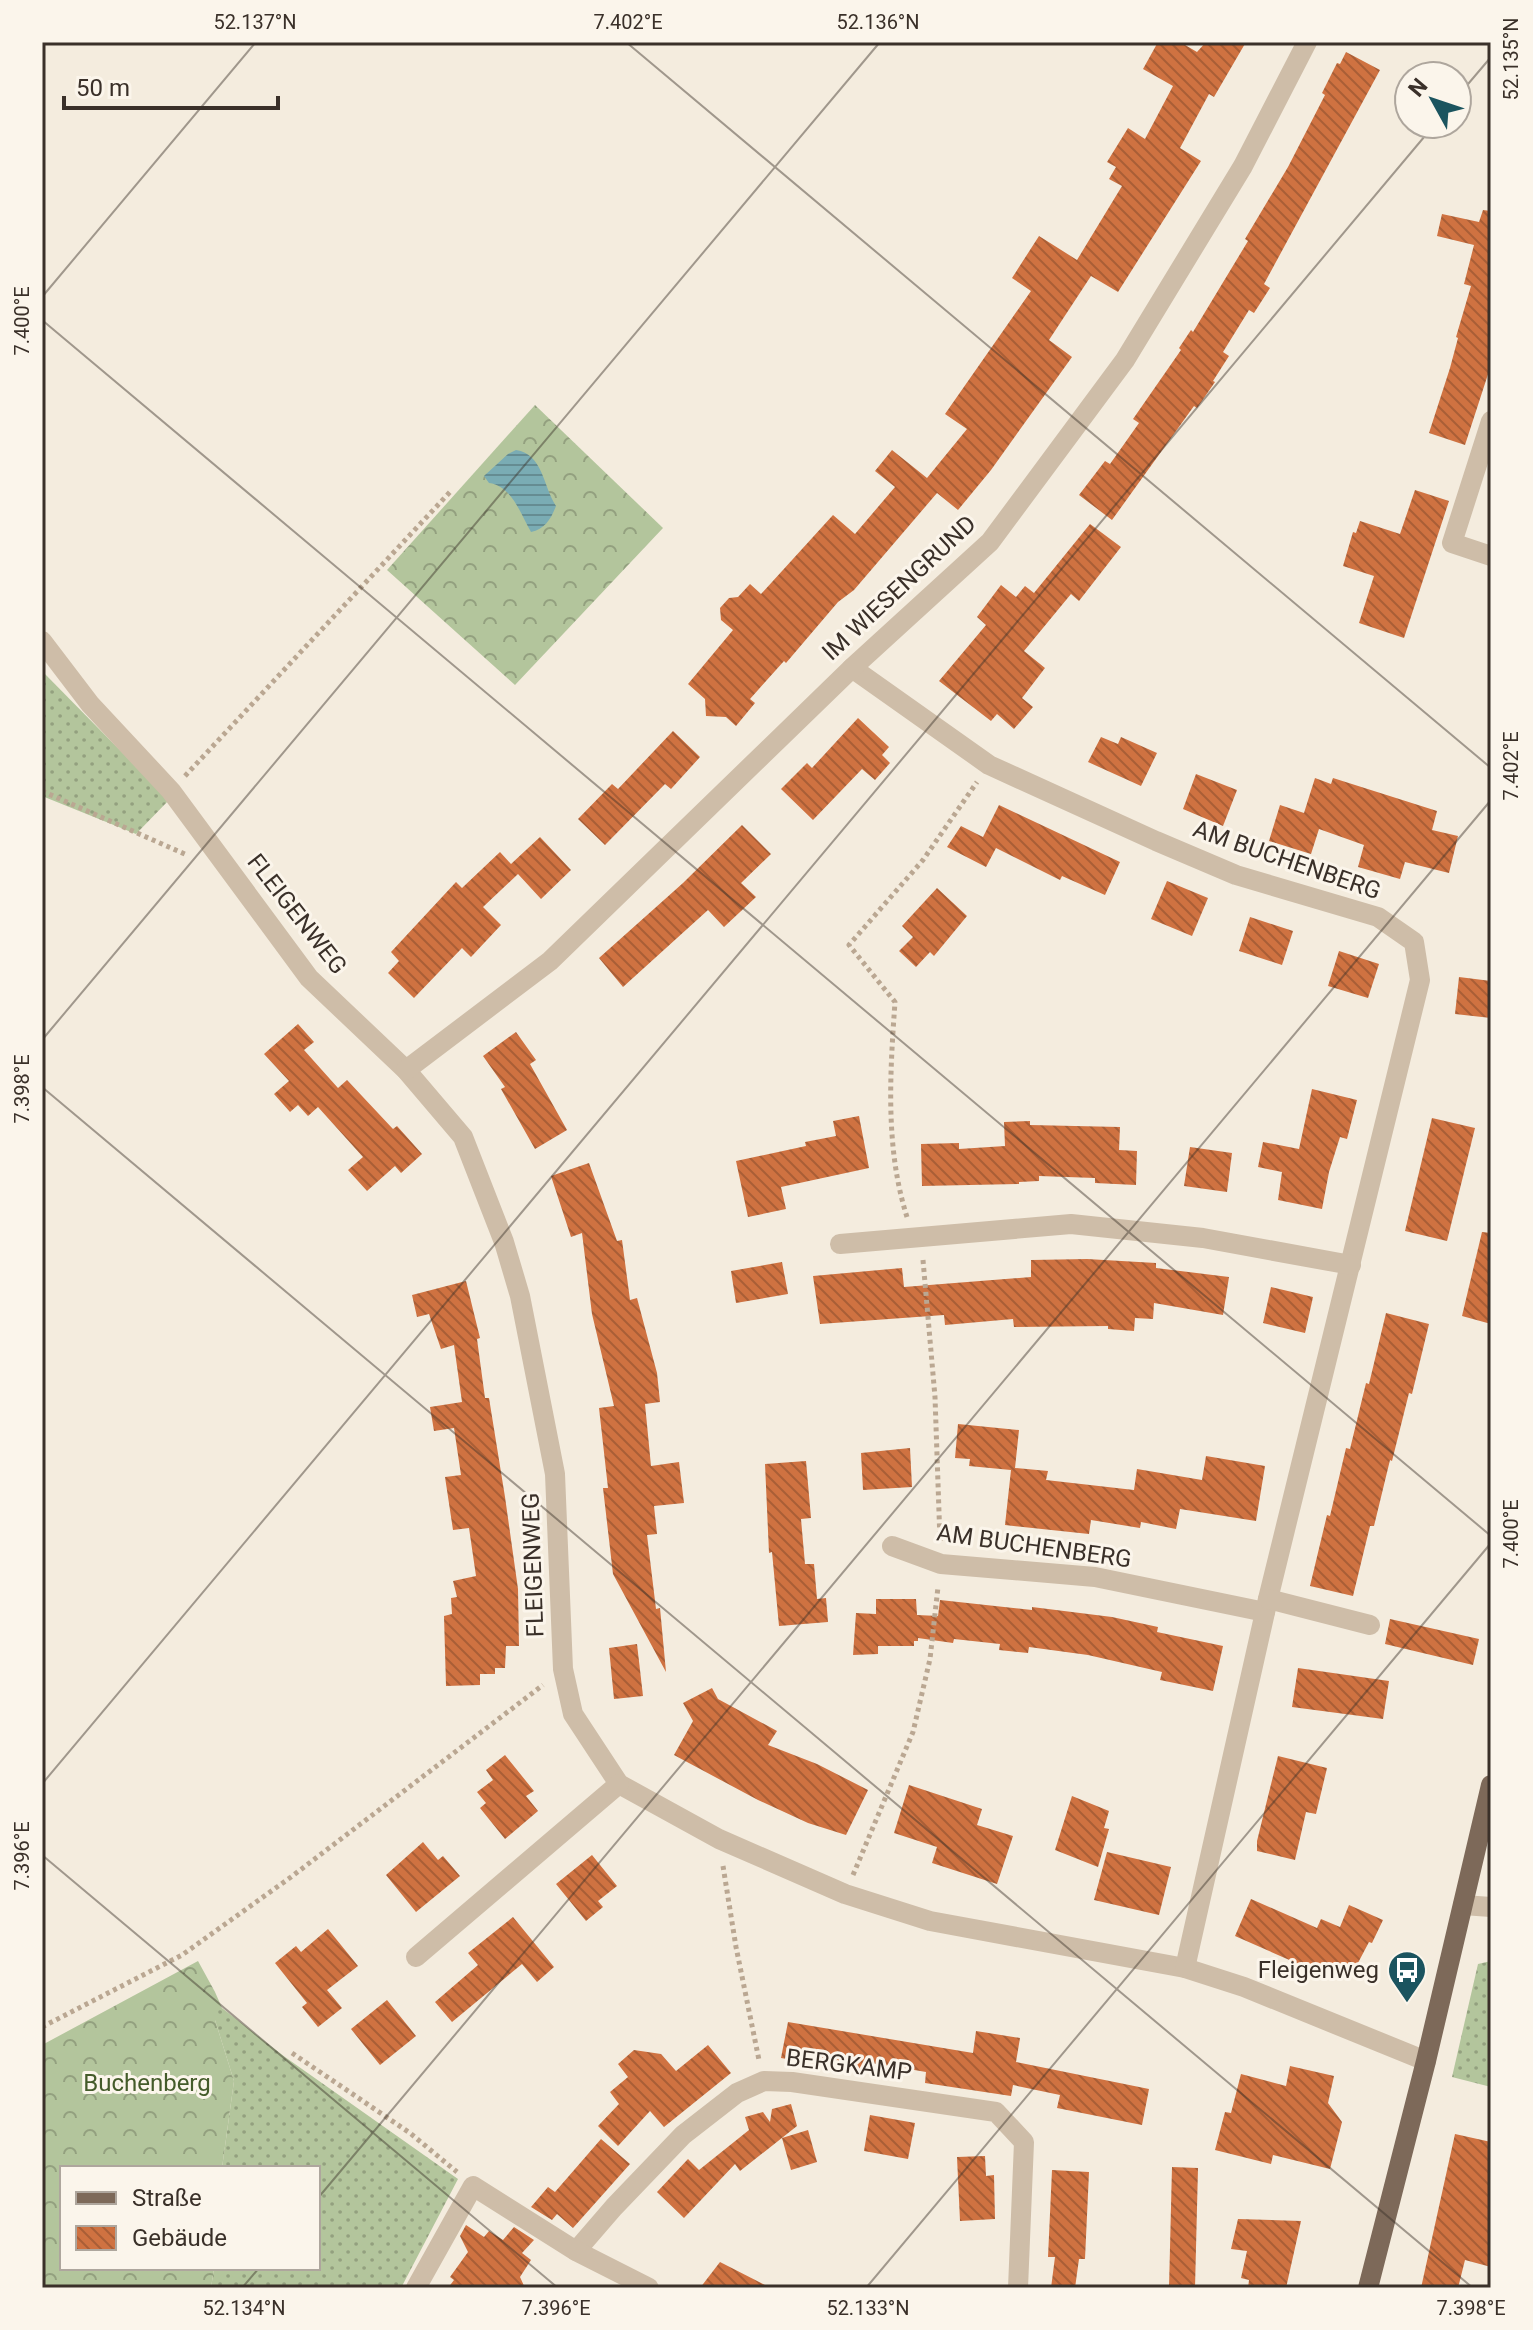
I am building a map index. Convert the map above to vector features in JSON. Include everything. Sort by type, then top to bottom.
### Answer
[{"type":"main road","points":[[1368,2288],[1426,2061],[1491,1785]]},
{"type":"street","name":"IM WIESENGRUND","points":[[406,1070],[550,961],[852,668],[990,542],[1125,360],[1243,166],[1307,42]]},
{"type":"street","points":[[1491,421],[1452,543],[1491,556]]},
{"type":"street","name":"FLEIGENWEG","points":[[42,641],[90,704],[171,791],[309,978],[406,1070],[463,1137],[504,1242],[520,1296],[555,1474],[563,1669],[573,1714],[619,1784],[719,1839],[845,1894],[930,1921],[1185,1968],[1244,1987],[1426,2061]]},
{"type":"street","name":"AM BUCHENBERG","points":[[852,668],[989,765],[1236,875],[1378,917],[1414,942],[1420,980],[1266,1605],[1185,1968]]},
{"type":"street","points":[[840,1244],[1071,1224],[1203,1238],[1351,1265]]},
{"type":"street","name":"AM BUCHENBERG","points":[[892,1546],[941,1564],[1095,1577],[1266,1605]]},
{"type":"street","points":[[1266,1605],[1370,1625]]},
{"type":"street","points":[[416,1957],[619,1784]]},
{"type":"street","points":[[1463,1905],[1491,1907]]},
{"type":"street","name":"BERGKAMP","points":[[576,2251],[683,2135],[737,2093],[764,2081],[792,2082],[996,2112],[1024,2142],[1018,2288]]},
{"type":"street","points":[[416,2288],[473,2186],[576,2251],[649,2288]]},
{"type":"path","points":[[171,791],[450,492]]},
{"type":"path","points":[[845,1894],[913,1732],[930,1659],[941,1564],[935,1397],[922,1254],[897,1187],[890,1086],[895,1002],[849,945],[923,860],[989,765]]},
{"type":"path","points":[[42,791],[189,856]]},
{"type":"path","points":[[42,2027],[182,1955],[291,1877],[563,1669]]},
{"type":"path","points":[[719,1839],[736,1947],[764,2081]]},
{"type":"path","points":[[292,2053],[410,2133],[473,2186]]},
{"type":"green space","points":[[535,405],[663,528],[515,685],[387,570]]},
{"type":"green space","points":[[42,671],[169,800],[136,834],[42,796]]},
{"type":"green space","name":"Buchenberg","points":[[198,1961],[215,1992],[215,2020],[234,2081],[222,2166],[60,2166],[60,2270],[214,2270],[211,2288],[42,2288],[42,2045]]},
{"type":"green space","points":[[1491,1961],[1491,2087],[1452,2077],[1478,1964]]},
{"type":"green space","points":[[215,1992],[222,2008],[285,2057],[458,2179],[401,2288],[211,2288],[214,2270],[320,2270],[320,2166],[222,2166],[234,2081],[215,2020]]},
{"type":"water","points":[[516,450],[525,453],[537,464],[556,506],[547,523],[531,532],[504,489],[489,483],[484,476]]},
{"type":"building","points":[[1158,42],[1180,42],[1197,52],[1206,42],[1246,42],[1214,97],[1209,94],[1180,148],[1201,161],[1118,292],[1091,276],[1049,340],[1072,357],[991,470],[958,510],[937,493],[854,590],[838,602],[786,663],[784,661],[750,699],[755,703],[736,726],[726,717],[706,716],[705,699],[688,684],[733,630],[721,620],[720,608],[729,598],[738,597],[750,584],[761,594],[833,515],[855,534],[895,487],[875,471],[892,450],[927,478],[967,429],[945,414],[1031,291],[1012,278],[1039,236],[1077,260],[1122,186],[1109,179],[1116,167],[1107,162],[1128,128],[1145,139],[1173,86],[1143,69]]},
{"type":"building","points":[[1346,52],[1380,70],[1264,284],[1270,288],[1254,313],[1249,310],[1223,352],[1229,356],[1215,382],[1197,408],[1194,406],[1112,520],[1079,495],[1105,461],[1110,464],[1139,423],[1133,419],[1181,350],[1179,348],[1191,330],[1193,332],[1248,241],[1245,239],[1288,167],[1325,95],[1322,93],[1337,63],[1340,64]]},
{"type":"building","points":[[1483,210],[1491,211],[1491,365],[1465,445],[1429,433],[1471,286],[1464,284],[1474,245],[1437,236],[1442,214],[1479,222]]},
{"type":"building","points":[[1415,490],[1449,501],[1404,638],[1359,623],[1374,576],[1343,566],[1353,532],[1356,533],[1360,521],[1400,534]]},
{"type":"building","points":[[1090,524],[1121,547],[1079,601],[1071,594],[1024,651],[1045,668],[1022,698],[1033,707],[1014,729],[997,714],[991,721],[939,681],[986,625],[977,617],[1001,585],[1016,597],[1025,586],[1034,593]]},
{"type":"building","points":[[858,718],[889,747],[882,755],[890,763],[875,780],[862,769],[813,820],[781,789],[807,763],[812,768]]},
{"type":"building","points":[[673,731],[700,757],[671,789],[665,784],[605,845],[578,819],[612,784],[618,789]]},
{"type":"building","points":[[1101,737],[1118,744],[1121,737],[1157,753],[1141,786],[1088,762]]},
{"type":"building","points":[[1196,774],[1237,790],[1223,826],[1183,809]]},
{"type":"building","points":[[1315,778],[1331,784],[1333,778],[1437,811],[1432,830],[1458,836],[1449,873],[1405,862],[1400,879],[1358,867],[1364,845],[1319,829],[1311,854],[1269,841],[1280,805],[1304,813]]},
{"type":"building","points":[[999,805],[1120,862],[1105,895],[1062,876],[1060,880],[996,848],[986,867],[947,847],[961,826],[983,837]]},
{"type":"building","points":[[742,825],[771,854],[741,883],[756,897],[724,927],[708,910],[623,987],[599,958]]},
{"type":"building","points":[[540,837],[571,870],[541,899],[518,874],[483,907],[501,925],[471,957],[462,948],[414,998],[388,973],[399,961],[391,952],[456,882],[462,888],[500,852],[511,864]]},
{"type":"building","points":[[1167,881],[1208,898],[1192,936],[1151,919]]},
{"type":"building","points":[[937,888],[967,916],[934,956],[930,952],[916,967],[899,951],[913,937],[902,926]]},
{"type":"building","points":[[1250,917],[1293,931],[1282,965],[1239,951]]},
{"type":"building","points":[[1339,951],[1379,964],[1368,998],[1328,986]]},
{"type":"building","points":[[1459,977],[1491,981],[1491,1018],[1455,1014]]},
{"type":"building","points":[[298,1024],[314,1042],[304,1050],[338,1088],[347,1080],[393,1129],[397,1126],[422,1154],[401,1173],[395,1166],[367,1191],[348,1170],[363,1157],[318,1107],[308,1116],[298,1105],[290,1112],[274,1094],[289,1081],[264,1054]]},
{"type":"building","points":[[516,1032],[536,1060],[530,1064],[567,1130],[535,1149],[501,1089],[505,1087],[483,1056]]},
{"type":"building","points":[[1312,1089],[1357,1100],[1347,1139],[1340,1137],[1322,1209],[1278,1200],[1282,1172],[1258,1167],[1263,1142],[1299,1149]]},
{"type":"building","points":[[859,1116],[869,1168],[781,1187],[786,1209],[748,1217],[736,1161],[806,1146],[805,1142],[836,1136],[833,1121]]},
{"type":"building","points":[[1432,1118],[1475,1128],[1447,1241],[1405,1231]]},
{"type":"building","points":[[1030,1121],[1030,1125],[1120,1127],[1119,1150],[1137,1151],[1136,1185],[1095,1183],[1095,1178],[1039,1176],[1039,1181],[1019,1184],[922,1186],[921,1144],[959,1143],[959,1149],[1005,1146],[1004,1122]]},
{"type":"building","points":[[1190,1147],[1232,1153],[1227,1192],[1184,1186]]},
{"type":"building","points":[[589,1163],[617,1241],[622,1240],[630,1300],[637,1298],[657,1373],[660,1402],[645,1404],[651,1466],[679,1462],[684,1503],[654,1506],[657,1534],[647,1535],[656,1609],[660,1608],[666,1672],[613,1574],[603,1488],[608,1488],[599,1408],[614,1406],[592,1314],[582,1233],[571,1237],[551,1176]]},
{"type":"building","points":[[1482,1232],[1491,1233],[1491,1324],[1462,1316]]},
{"type":"building","points":[[1031,1260],[1156,1263],[1156,1268],[1229,1277],[1223,1315],[1154,1303],[1153,1319],[1135,1318],[1134,1331],[1108,1329],[1108,1326],[1014,1327],[1013,1319],[945,1325],[944,1315],[820,1324],[813,1276],[902,1268],[904,1287],[1031,1277]]},
{"type":"building","points":[[782,1262],[788,1294],[736,1303],[731,1271]]},
{"type":"building","points":[[466,1281],[480,1338],[477,1339],[485,1398],[489,1398],[505,1497],[518,1589],[519,1646],[506,1646],[505,1668],[495,1668],[495,1674],[480,1674],[480,1685],[446,1686],[444,1616],[452,1614],[451,1598],[457,1597],[453,1581],[476,1576],[469,1528],[453,1530],[445,1477],[461,1475],[454,1428],[434,1431],[430,1407],[462,1402],[454,1345],[441,1349],[429,1314],[417,1317],[412,1295]]},
{"type":"building","points":[[1271,1287],[1313,1297],[1305,1333],[1263,1323]]},
{"type":"building","points":[[1386,1313],[1429,1324],[1374,1526],[1370,1526],[1353,1596],[1310,1586],[1346,1448],[1350,1449],[1366,1383],[1369,1384]]},
{"type":"building","points":[[958,1424],[1019,1430],[1015,1468],[1048,1471],[1046,1480],[1134,1490],[1137,1469],[1202,1480],[1206,1456],[1265,1466],[1256,1521],[1180,1509],[1176,1529],[1141,1522],[1140,1528],[1091,1520],[1089,1534],[1005,1525],[1011,1470],[969,1466],[970,1459],[955,1458]]},
{"type":"building","points":[[910,1448],[912,1487],[863,1490],[861,1453]]},
{"type":"building","points":[[806,1461],[811,1518],[801,1519],[805,1564],[814,1564],[817,1599],[826,1598],[828,1622],[779,1626],[772,1552],[769,1553],[765,1464]]},
{"type":"building","points":[[876,1599],[916,1599],[917,1615],[938,1616],[940,1600],[1112,1617],[1158,1627],[1157,1632],[1223,1646],[1213,1691],[1160,1680],[1162,1672],[1088,1655],[1029,1647],[1028,1653],[999,1650],[1000,1644],[954,1639],[953,1643],[918,1638],[914,1646],[878,1646],[878,1654],[853,1655],[856,1613],[876,1614]]},
{"type":"building","points":[[1390,1619],[1479,1639],[1473,1665],[1385,1644]]},
{"type":"building","points":[[637,1644],[643,1696],[614,1699],[609,1648]]},
{"type":"building","points":[[1298,1668],[1389,1681],[1383,1719],[1292,1707]]},
{"type":"building","points":[[712,1688],[718,1699],[777,1731],[768,1745],[817,1764],[868,1790],[846,1835],[808,1823],[758,1800],[674,1755],[693,1721],[683,1703]]},
{"type":"building","points":[[505,1755],[534,1791],[526,1796],[538,1811],[505,1839],[480,1808],[486,1803],[477,1792],[493,1780],[486,1770]]},
{"type":"building","points":[[1278,1756],[1327,1768],[1316,1814],[1306,1812],[1295,1860],[1257,1851]]},
{"type":"building","points":[[909,1785],[982,1809],[977,1825],[1013,1836],[997,1884],[932,1863],[937,1847],[894,1833]]},
{"type":"building","points":[[1072,1796],[1109,1811],[1104,1828],[1109,1829],[1098,1867],[1055,1850]]},
{"type":"building","points":[[423,1842],[438,1860],[443,1856],[460,1876],[416,1912],[386,1875]]},
{"type":"building","points":[[1107,1852],[1171,1867],[1159,1915],[1094,1900]]},
{"type":"building","points":[[592,1855],[617,1886],[598,1901],[603,1907],[586,1921],[556,1884]]},
{"type":"building","points":[[1251,1899],[1317,1928],[1321,1919],[1340,1927],[1349,1905],[1383,1920],[1350,1978],[1322,1966],[1319,1973],[1235,1936]]},
{"type":"building","points":[[513,1917],[554,1967],[537,1982],[522,1964],[452,2022],[435,2002],[478,1965],[468,1953]]},
{"type":"building","points":[[328,1929],[358,1966],[327,1990],[342,2008],[318,2027],[302,2007],[307,2003],[275,1963],[296,1946],[301,1952]]},
{"type":"building","points":[[387,2000],[416,2036],[380,2065],[351,2029]]},
{"type":"building","points":[[788,2022],[973,2053],[976,2031],[1020,2038],[1016,2062],[1149,2089],[1142,2125],[1057,2108],[1060,2095],[1013,2085],[1011,2096],[925,2083],[926,2072],[897,2067],[869,2063],[867,2073],[781,2058]]},
{"type":"building","points":[[708,2045],[731,2073],[664,2127],[650,2111],[618,2146],[598,2126],[619,2104],[610,2092],[628,2077],[618,2064],[634,2050],[661,2054],[676,2071]]},
{"type":"building","points":[[1290,2066],[1334,2076],[1328,2103],[1342,2122],[1330,2169],[1273,2155],[1271,2164],[1215,2150],[1225,2112],[1231,2113],[1241,2074],[1286,2086]]},
{"type":"building","points":[[791,2104],[797,2126],[740,2171],[735,2164],[684,2218],[657,2192],[688,2159],[699,2170],[749,2130],[745,2117],[763,2112],[770,2122],[772,2109]]},
{"type":"building","points":[[870,2115],[915,2123],[908,2159],[864,2151]]},
{"type":"building","points":[[808,2130],[817,2162],[791,2170],[782,2138]]},
{"type":"building","points":[[1455,2134],[1491,2142],[1491,2267],[1465,2260],[1458,2288],[1421,2288]]},
{"type":"building","points":[[601,2139],[630,2164],[573,2228],[557,2214],[552,2220],[531,2207],[548,2187],[555,2192]]},
{"type":"building","points":[[985,2156],[986,2176],[994,2175],[995,2219],[960,2221],[957,2157]]},
{"type":"building","points":[[1172,2167],[1198,2168],[1195,2288],[1169,2288]]},
{"type":"building","points":[[1052,2170],[1089,2172],[1085,2259],[1079,2259],[1075,2288],[1051,2288],[1055,2257],[1048,2257]]},
{"type":"building","points":[[1238,2219],[1301,2221],[1286,2288],[1248,2288],[1249,2280],[1241,2278],[1247,2251],[1231,2249]]},
{"type":"building","points":[[466,2225],[484,2237],[489,2231],[503,2240],[514,2227],[534,2240],[522,2253],[531,2260],[520,2277],[525,2288],[448,2288],[454,2280],[450,2277],[468,2252],[460,2236]]},
{"type":"building","points":[[720,2262],[771,2288],[700,2288]]},
{"type":"place","name":"Fleigenweg","points":[[1407,2004]]}]
